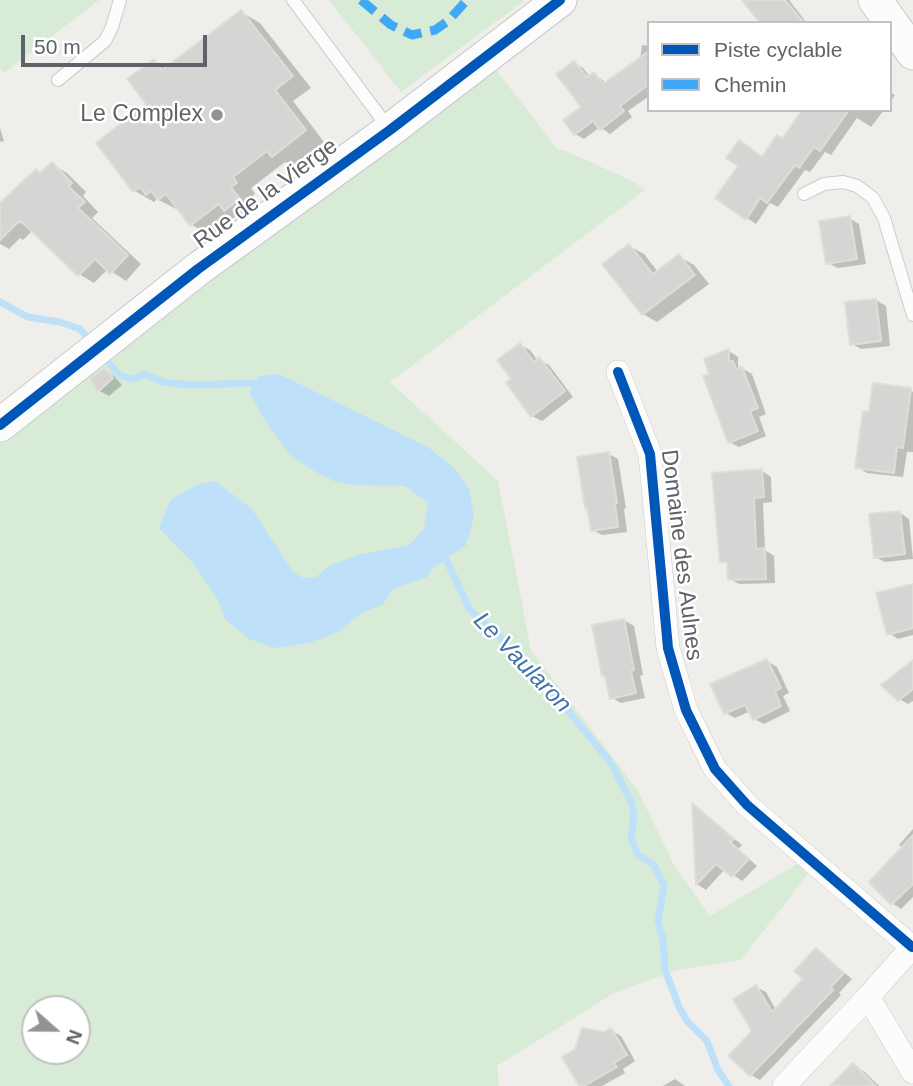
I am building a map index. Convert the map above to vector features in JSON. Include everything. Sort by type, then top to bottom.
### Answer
[{"type":"street","name":"Rue de la Vierge","points":[[0,425],[198,269],[390,130],[560,0]]},
{"type":"street","points":[[875,0],[890,21]]},
{"type":"street","points":[[892,24],[913,53]]},
{"type":"street","name":"Domaine des Aulnes","points":[[618,372],[650,454],[668,648],[686,710],[715,769],[747,805],[912,947]]},
{"type":"street","points":[[784,1086],[912,947]]},
{"type":"street","points":[[868,997],[913,1072]]},
{"type":"lane","points":[[58,80],[106,41],[120,0]]},
{"type":"lane","points":[[293,0],[390,130]]},
{"type":"lane","points":[[804,194],[824,184],[843,182],[857,186],[873,198],[884,218],[913,315]]},
{"type":"green space","points":[[0,0],[99,0],[4,73],[0,68]]},
{"type":"green space","points":[[329,0],[525,0],[401,92]]},
{"type":"green space","points":[[493,66],[558,150],[564,150],[634,182],[645,190],[390,382],[498,481],[531,650],[638,791],[674,865],[710,916],[797,864],[810,871],[741,960],[677,970],[614,993],[497,1066],[499,1086],[0,1086],[0,436],[216,278],[214,276]]},
{"type":"water","points":[[279,374],[428,447],[455,469],[469,489],[474,517],[466,545],[432,569],[427,577],[393,589],[383,604],[360,614],[339,632],[309,643],[275,648],[249,639],[225,619],[218,600],[193,563],[159,528],[170,500],[196,485],[215,481],[252,509],[293,572],[304,578],[316,577],[331,565],[357,555],[409,545],[424,529],[428,503],[405,486],[353,485],[334,481],[289,454],[250,394],[253,383],[260,376]]},
{"type":"building","points":[[742,0],[785,0],[802,21],[758,21]]},
{"type":"building","name":"Le Complex","points":[[241,10],[293,76],[275,90],[306,130],[272,157],[267,151],[233,177],[237,183],[231,187],[240,199],[224,211],[219,204],[190,226],[166,194],[158,200],[151,191],[146,195],[140,187],[133,192],[96,143],[146,104],[127,79],[154,59],[162,70]]},
{"type":"building","points":[[647,52],[647,86],[620,106],[624,111],[600,130],[593,121],[574,135],[563,120],[581,107],[556,74],[574,61],[587,77],[594,72],[603,84]]},
{"type":"building","points":[[801,112],[848,112],[820,151],[814,147],[799,168],[795,165],[767,203],[760,198],[746,220],[715,198],[738,166],[726,158],[739,140],[762,157],[777,135],[782,139]]},
{"type":"building","points":[[52,162],[72,183],[69,187],[85,202],[78,208],[128,255],[110,274],[95,259],[78,276],[19,221],[0,240],[0,203],[36,169],[40,173]]},
{"type":"building","points":[[850,216],[857,259],[826,264],[819,221]]},
{"type":"building","points":[[629,244],[653,274],[679,254],[695,275],[642,315],[602,264]]},
{"type":"building","points":[[876,299],[881,341],[850,345],[845,302]]},
{"type":"building","points":[[520,343],[534,362],[539,357],[565,391],[531,417],[506,383],[511,379],[497,360]]},
{"type":"building","points":[[729,349],[729,361],[733,361],[736,369],[742,367],[758,408],[750,411],[758,431],[728,443],[703,376],[709,374],[704,359]]},
{"type":"building","points":[[104,368],[113,378],[98,392],[90,379]]},
{"type":"building","points":[[873,383],[911,388],[903,448],[897,447],[894,473],[855,468],[863,411],[869,412]]},
{"type":"building","points":[[609,452],[618,527],[591,531],[577,457]]},
{"type":"building","points":[[762,469],[764,497],[754,498],[756,549],[765,548],[766,579],[728,580],[727,562],[720,562],[712,473]]},
{"type":"building","points":[[900,511],[905,554],[874,558],[869,514]]},
{"type":"building","points":[[913,584],[913,628],[887,635],[876,593]]},
{"type":"building","points":[[624,619],[636,693],[610,699],[605,676],[602,676],[592,625]]},
{"type":"building","points":[[767,659],[781,688],[775,691],[781,706],[753,720],[745,705],[724,714],[710,684]]},
{"type":"building","points":[[913,660],[913,689],[898,701],[881,685]]},
{"type":"building","points":[[692,803],[734,839],[730,842],[749,859],[732,877],[716,864],[696,885]]},
{"type":"building","points":[[913,835],[913,884],[891,905],[869,882]]},
{"type":"building","points":[[816,948],[844,973],[831,987],[833,990],[750,1076],[728,1056],[752,1031],[733,999],[756,985],[772,1012],[803,979],[794,971]]},
{"type":"building","points":[[582,1028],[604,1032],[611,1028],[627,1055],[614,1063],[617,1067],[584,1086],[579,1086],[562,1057],[575,1049]]},
{"type":"building","points":[[853,1063],[876,1086],[830,1086]]},
{"type":"waterway","name":"Le Vaularon","points":[[0,302],[28,317],[60,322],[80,329],[92,343]]},
{"type":"waterway","name":"Le Vaularon","points":[[102,355],[119,375],[133,379],[145,374],[163,382],[190,385],[253,383],[259,386]]},
{"type":"waterway","name":"Le Vaularon","points":[[442,551],[470,610],[498,635],[540,685],[552,691],[611,763],[631,801],[634,814],[631,838],[638,855],[653,864],[664,885],[658,922],[663,939],[665,970],[679,1007],[687,1021],[707,1041],[718,1070],[729,1086]]},
{"type":"marked path","points":[[361,0],[391,25],[412,35],[435,30],[448,21],[467,0]]},
{"type":"cycle path","points":[[0,425],[198,269],[390,130],[560,0]]},
{"type":"cycle path","points":[[618,372],[650,454],[668,648],[686,710],[715,769],[747,805],[912,947]]},
{"type":"place","name":"Le Complex","points":[[217,115]]}]
